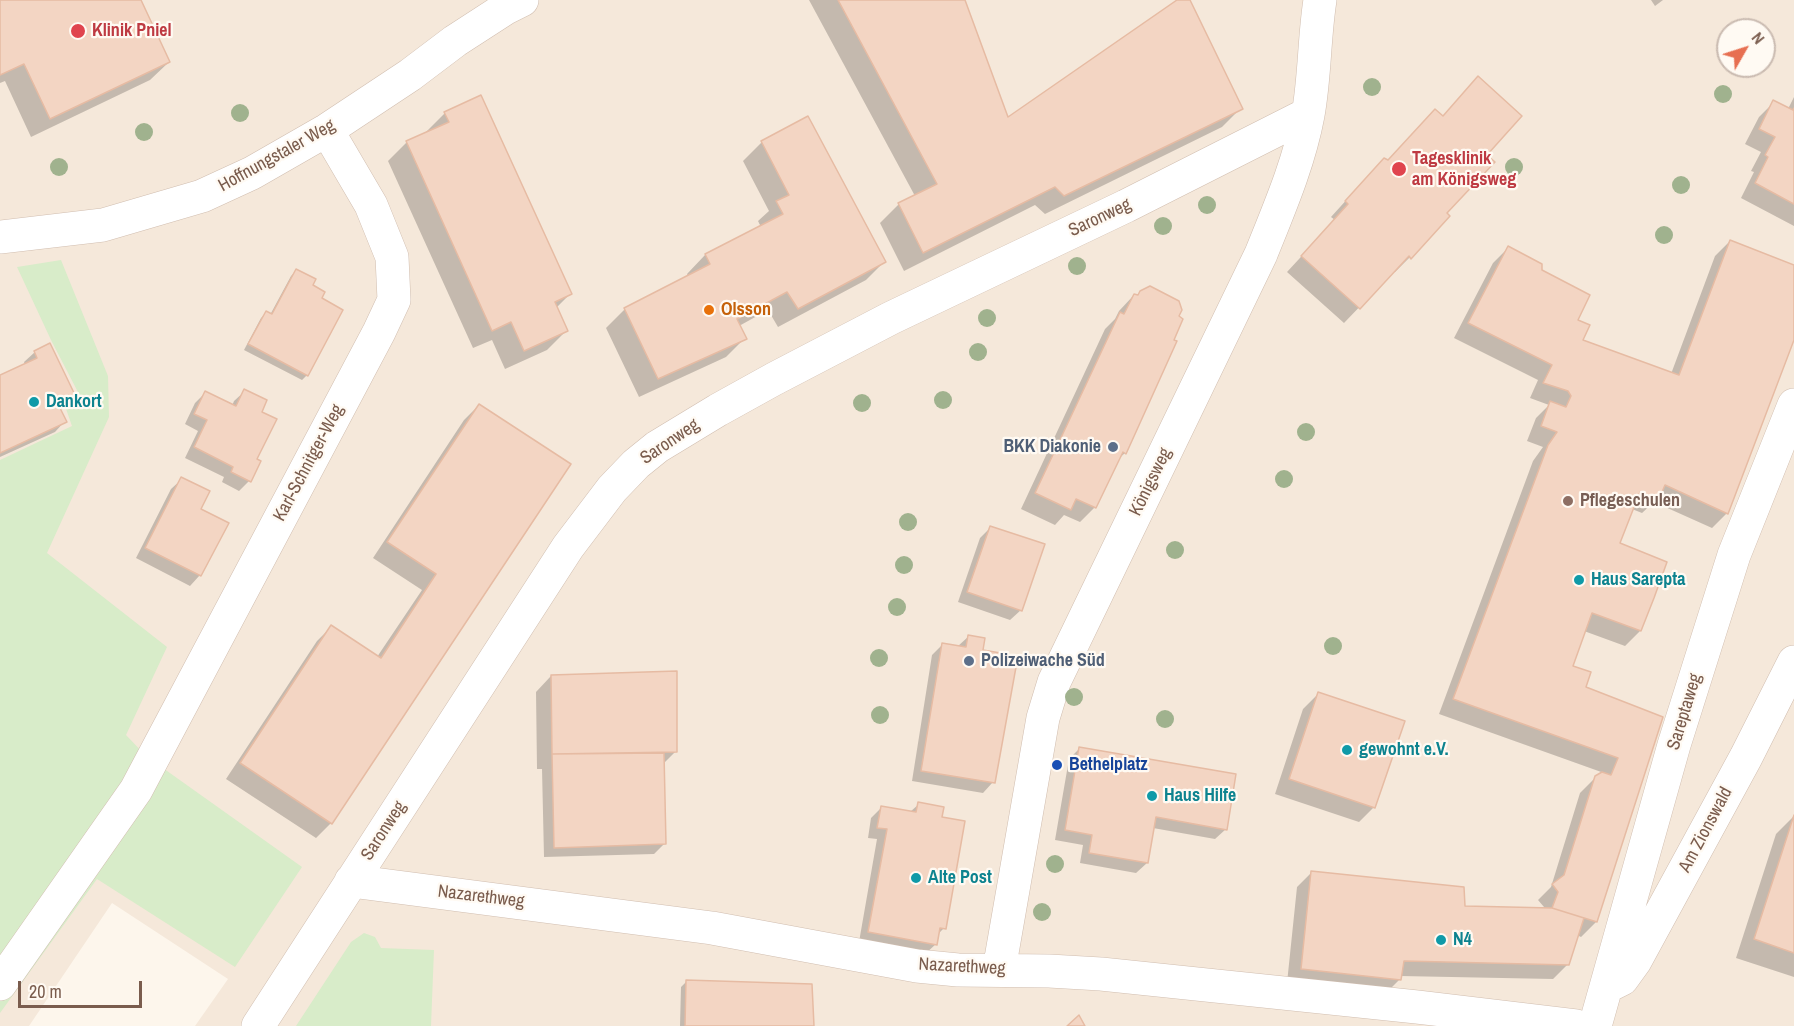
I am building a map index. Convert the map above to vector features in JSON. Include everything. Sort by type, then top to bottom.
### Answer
[{"type":"street","name":"Hoffnungstaler Weg","points":[[0,237],[103,225],[202,196],[252,173],[327,130],[410,75],[455,41],[522,0]]},
{"type":"street","name":"Königsweg","points":[[999,970],[1043,718],[1054,681],[1261,254],[1285,194],[1308,114],[1320,0]]},
{"type":"street","name":"Saronweg","points":[[258,1026],[568,547],[612,489],[636,464],[657,447],[774,379],[881,323],[1126,206],[1308,114]]},
{"type":"street","name":"Karl-Schnitger-Weg","points":[[0,984],[136,790],[394,300],[393,257],[372,206],[327,130]]},
{"type":"street","name":"Sareptaweg","points":[[1595,1026],[1674,745],[1734,555],[1794,405]]},
{"type":"street","name":"Am Zionswald","points":[[1605,988],[1622,979],[1635,961],[1746,757],[1794,662]]},
{"type":"street","name":"Nazarethweg","points":[[351,881],[712,928],[917,966],[958,970],[1101,974],[1576,1026]]},
{"type":"shaded area","points":[[0,0],[1794,0],[1794,1026],[195,1026],[228,979],[112,903],[29,1026],[0,1026]]},
{"type":"green space","points":[[61,260],[108,376],[109,417],[47,553],[167,647],[126,735],[146,756],[302,867],[235,967],[97,879],[0,1013],[0,460],[72,426],[65,406],[80,396],[17,267]]},
{"type":"green space","points":[[364,933],[375,937],[381,948],[434,950],[431,1026],[296,1026],[351,942]]},
{"type":"building","name":"Klinik Pniel","points":[[0,0],[141,0],[170,62],[50,119],[24,64],[0,75]]},
{"type":"building","points":[[838,0],[965,0],[1008,117],[1177,0],[1190,0],[1243,109],[1064,196],[1055,187],[923,253],[898,203],[937,184]]},
{"type":"building","points":[[1478,76],[1522,116],[1487,155],[1495,162],[1447,213],[1450,216],[1411,259],[1409,256],[1360,309],[1301,256],[1348,204],[1345,201],[1384,158],[1388,160],[1435,109],[1443,116]]},
{"type":"building","points":[[481,95],[572,294],[555,302],[568,331],[524,351],[511,322],[492,331],[406,141],[449,122],[444,112]]},
{"type":"building","points":[[1773,100],[1793,110],[1794,108],[1794,204],[1755,183],[1768,157],[1765,155],[1775,137],[1759,129]]},
{"type":"building","points":[[808,116],[886,262],[798,309],[787,292],[737,319],[747,339],[658,379],[624,308],[710,264],[705,254],[783,214],[776,201],[789,195],[761,141]]},
{"type":"building","name":"Haus Sarepta","points":[[1730,240],[1794,265],[1794,340],[1728,514],[1665,485],[1659,499],[1640,492],[1620,543],[1667,562],[1654,598],[1641,631],[1592,613],[1573,666],[1591,672],[1586,687],[1663,717],[1597,922],[1552,908],[1558,892],[1552,884],[1564,875],[1595,776],[1602,772],[1611,775],[1618,758],[1453,699],[1548,445],[1557,432],[1541,426],[1550,401],[1566,407],[1571,396],[1568,391],[1543,383],[1552,365],[1468,323],[1508,246],[1542,264],[1542,270],[1590,295],[1578,320],[1590,325],[1583,340],[1679,375]]},
{"type":"building","points":[[296,269],[316,279],[313,285],[325,292],[322,298],[343,310],[308,376],[248,344],[266,311],[272,314]]},
{"type":"building","points":[[1150,286],[1179,301],[1182,310],[1179,316],[1183,319],[1174,340],[1177,341],[1126,454],[1123,452],[1096,508],[1076,499],[1071,510],[1035,493],[1120,312],[1124,314],[1134,294],[1138,295],[1140,291]]},
{"type":"building","name":"Dankort","points":[[50,343],[76,397],[59,406],[67,422],[0,453],[0,375],[37,358],[34,351]]},
{"type":"building","points":[[244,389],[267,400],[262,412],[277,419],[257,459],[261,461],[251,482],[231,472],[233,467],[194,447],[207,420],[194,414],[205,391],[236,406]]},
{"type":"building","points":[[479,404],[571,464],[332,824],[240,763],[331,625],[381,658],[436,574],[387,542]]},
{"type":"building","points":[[181,477],[210,491],[201,509],[229,523],[201,576],[145,548]]},
{"type":"building","points":[[990,526],[1045,544],[1022,611],[967,592]]},
{"type":"building","points":[[968,635],[985,638],[983,650],[1018,656],[995,783],[921,771],[942,643],[966,647]]},
{"type":"building","points":[[677,671],[677,752],[552,754],[551,675]]},
{"type":"building","name":"gewohnt e.V.","points":[[1318,692],[1405,721],[1375,808],[1289,779]]},
{"type":"building","name":"Haus Hilfe","points":[[1079,747],[1236,774],[1227,830],[1156,817],[1148,863],[1089,853],[1092,835],[1065,830]]},
{"type":"building","points":[[664,753],[666,844],[554,848],[552,754]]},
{"type":"building","name":"Alte Post","points":[[918,802],[944,807],[942,817],[965,821],[946,929],[940,928],[937,945],[868,932],[887,829],[877,828],[881,806],[916,812]]},
{"type":"building","points":[[1794,815],[1794,953],[1754,939]]},
{"type":"building","name":"N4","points":[[1311,871],[1464,887],[1465,906],[1552,908],[1584,918],[1569,965],[1404,961],[1401,980],[1301,969]]},
{"type":"building","points":[[686,980],[812,984],[814,1026],[685,1026]]},
{"type":"building","points":[[1079,1015],[1085,1026],[1067,1026]]},
{"type":"place","name":"Klinik Pniel","points":[[78,31]]},
{"type":"place","name":"Tagesklinik am Königsweg","points":[[1399,169]]},
{"type":"place","name":"Olsson","points":[[709,310]]},
{"type":"place","name":"Dankort","points":[[34,402]]},
{"type":"place","name":"BKK Diakonie","points":[[1113,447]]},
{"type":"place","name":"Pflegeschulen","points":[[1568,501]]},
{"type":"place","name":"Haus Sarepta","points":[[1579,580]]},
{"type":"place","name":"Polizeiwache Süd","points":[[969,661]]},
{"type":"place","name":"gewohnt e.V.","points":[[1347,750]]},
{"type":"place","name":"Bethelplatz","points":[[1057,765]]},
{"type":"place","name":"Haus Hilfe","points":[[1152,796]]},
{"type":"place","name":"Alte Post","points":[[916,878]]},
{"type":"place","name":"N4","points":[[1441,940]]}]
